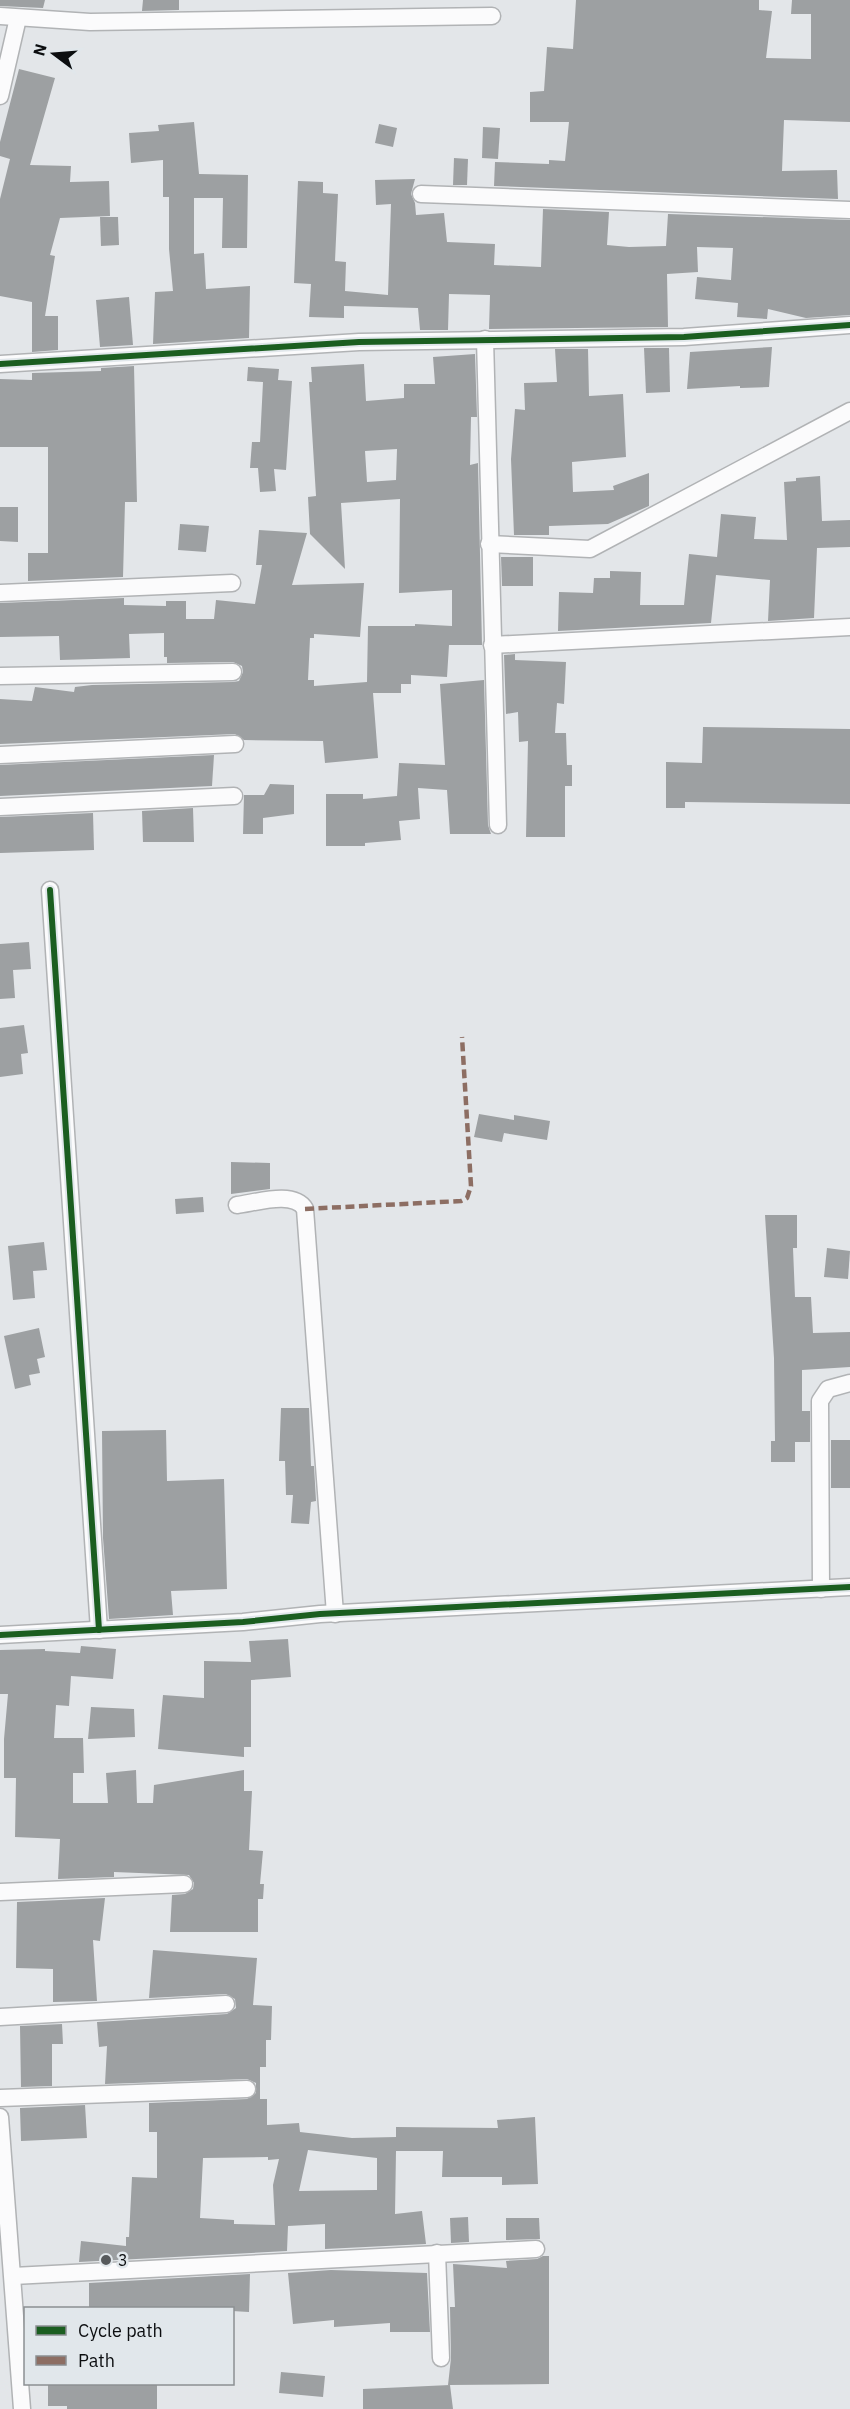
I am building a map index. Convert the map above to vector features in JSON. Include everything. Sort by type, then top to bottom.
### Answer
[{"type":"street","points":[[0,16],[90,22],[492,16]]},
{"type":"street","points":[[0,96],[18,18]]},
{"type":"street","points":[[422,194],[850,210]]},
{"type":"street","points":[[0,364],[359,342],[684,336],[850,325]]},
{"type":"street","points":[[485,339],[498,825]]},
{"type":"street","points":[[489,544],[590,549],[850,411]]},
{"type":"street","points":[[0,593],[232,583]]},
{"type":"street","points":[[492,645],[850,627]]},
{"type":"street","points":[[0,676],[233,672]]},
{"type":"street","points":[[0,755],[235,744]]},
{"type":"street","points":[[0,807],[234,796]]},
{"type":"street","points":[[50,890],[99,1630]]},
{"type":"street","points":[[237,1205],[289,1198],[302,1203],[305,1209],[336,1614]]},
{"type":"street","points":[[821,1589],[819,1401],[828,1389],[850,1383]]},
{"type":"street","points":[[0,1635],[336,1614],[850,1587]]},
{"type":"street","points":[[0,1892],[184,1884]]},
{"type":"street","points":[[0,2017],[226,2004]]},
{"type":"street","points":[[0,2098],[247,2089]]},
{"type":"street","points":[[0,2117],[22,2409]]},
{"type":"street","points":[[13,2276],[536,2249]]},
{"type":"street","points":[[437,2253],[441,2358]]},
{"type":"building","points":[[0,0],[45,0],[43,8],[0,6]]},
{"type":"building","points":[[143,0],[179,0],[179,10],[142,11]]},
{"type":"building","points":[[576,0],[759,0],[759,10],[772,11],[766,58],[811,59],[811,14],[791,14],[792,0],[850,0],[850,122],[784,120],[782,171],[837,170],[838,199],[494,186],[495,162],[549,164],[549,160],[565,161],[569,122],[530,122],[530,92],[544,91],[547,47],[573,49]]},
{"type":"building","points":[[19,69],[55,78],[30,165],[71,166],[70,182],[109,181],[110,216],[60,218],[50,255],[55,256],[45,316],[58,316],[58,350],[32,352],[32,302],[0,296],[0,199],[10,159],[0,156],[0,142]]},
{"type":"building","points":[[194,122],[199,174],[248,175],[247,248],[222,248],[223,198],[194,198],[194,254],[204,253],[206,289],[250,286],[249,338],[153,344],[155,292],[173,291],[169,249],[169,197],[163,197],[163,160],[131,163],[129,133],[159,131],[158,125]]},
{"type":"building","points":[[379,124],[397,128],[393,147],[375,143]]},
{"type":"building","points":[[483,127],[500,128],[498,159],[482,158]]},
{"type":"building","points":[[454,158],[468,159],[467,185],[453,185]]},
{"type":"building","points":[[415,179],[411,194],[415,203],[416,215],[444,213],[447,242],[495,244],[494,265],[541,267],[543,209],[609,212],[607,245],[629,247],[666,246],[668,214],[850,220],[850,315],[806,318],[768,309],[767,319],[737,317],[738,303],[695,299],[697,277],[731,280],[733,248],[697,247],[698,272],[667,274],[668,327],[489,329],[490,295],[449,294],[448,330],[420,330],[418,308],[344,306],[344,318],[309,317],[311,284],[294,283],[298,181],[323,182],[323,193],[338,194],[335,261],[346,262],[345,291],[388,295],[391,204],[376,205],[375,180]]},
{"type":"building","points":[[100,217],[118,217],[119,245],[101,246]]},
{"type":"building","points":[[129,297],[133,345],[100,347],[96,300]]},
{"type":"building","points":[[772,347],[769,387],[687,389],[690,352]]},
{"type":"building","points":[[644,348],[669,348],[670,392],[646,393]]},
{"type":"building","points":[[555,349],[588,349],[589,396],[623,394],[626,457],[572,462],[573,492],[614,490],[613,486],[649,473],[649,506],[608,524],[549,526],[549,535],[514,535],[511,459],[515,409],[525,410],[524,383],[557,382]]},
{"type":"building","points":[[475,354],[477,417],[471,417],[470,465],[478,463],[482,645],[449,645],[447,677],[411,675],[411,684],[401,684],[401,693],[373,693],[378,758],[325,763],[323,741],[244,740],[235,734],[0,744],[0,699],[32,701],[35,687],[74,692],[75,687],[92,685],[233,682],[239,681],[243,672],[242,666],[233,662],[167,663],[167,657],[164,657],[164,633],[129,634],[130,658],[60,660],[59,636],[0,637],[0,603],[124,598],[124,605],[166,606],[166,601],[186,601],[186,619],[214,619],[216,600],[255,604],[262,565],[256,565],[259,530],[307,533],[292,585],[364,583],[360,637],[314,634],[314,638],[310,638],[308,680],[314,680],[314,686],[367,682],[368,626],[415,626],[415,624],[452,626],[452,590],[399,593],[400,499],[341,503],[345,569],[310,534],[308,497],[316,496],[309,382],[312,382],[311,367],[364,364],[366,401],[404,398],[404,384],[435,384],[433,357]],"holes":[[[397,449],[396,480],[367,482],[365,451]]]},
{"type":"building","points":[[134,366],[137,502],[125,502],[123,577],[28,581],[28,553],[48,553],[48,447],[0,447],[0,379],[32,380],[32,373],[101,371],[101,368]]},
{"type":"building","points":[[248,367],[279,369],[278,380],[292,381],[286,470],[274,469],[276,491],[260,492],[258,468],[250,468],[252,442],[260,442],[263,382],[247,381]]},
{"type":"building","points":[[820,476],[822,521],[850,520],[850,547],[817,548],[814,618],[768,621],[770,580],[716,575],[711,623],[558,631],[559,592],[593,593],[594,578],[610,578],[610,571],[641,572],[640,605],[684,605],[689,554],[717,557],[721,514],[756,517],[754,539],[787,540],[784,482],[796,481],[796,478]]},
{"type":"building","points":[[0,507],[18,507],[18,542],[0,541]]},
{"type":"building","points":[[180,524],[209,526],[206,552],[178,550]]},
{"type":"building","points":[[501,557],[533,557],[533,586],[502,586]]},
{"type":"building","points":[[515,654],[515,660],[566,662],[564,704],[557,703],[555,733],[566,733],[567,765],[572,765],[572,786],[565,786],[565,837],[526,837],[528,741],[519,742],[518,712],[506,714],[504,655]]},
{"type":"building","points":[[484,680],[488,825],[491,834],[450,834],[447,790],[418,788],[420,819],[399,821],[401,840],[365,843],[365,846],[326,846],[326,794],[363,794],[363,799],[397,796],[399,763],[445,765],[440,684]]},
{"type":"building","points":[[703,727],[850,729],[850,804],[685,802],[685,808],[666,808],[666,762],[702,763]]},
{"type":"building","points":[[214,755],[212,786],[0,796],[0,765]]},
{"type":"building","points":[[270,784],[294,785],[294,814],[263,818],[263,834],[243,834],[244,795],[264,795]]},
{"type":"building","points":[[193,808],[194,842],[143,842],[142,811]]},
{"type":"building","points":[[93,813],[94,850],[0,853],[0,817]]},
{"type":"building","points":[[29,942],[31,969],[13,970],[15,998],[0,999],[0,944]]},
{"type":"building","points":[[24,1025],[28,1053],[21,1054],[23,1074],[0,1077],[0,1028]]},
{"type":"building","points":[[479,1114],[514,1120],[514,1115],[550,1121],[547,1140],[504,1133],[502,1142],[474,1137]]},
{"type":"building","points":[[231,1162],[270,1163],[270,1189],[231,1194]]},
{"type":"building","points":[[203,1197],[204,1212],[176,1214],[175,1199]]},
{"type":"building","points":[[765,1215],[797,1215],[797,1248],[793,1248],[795,1297],[811,1297],[813,1333],[850,1332],[850,1367],[802,1370],[802,1411],[810,1411],[810,1442],[795,1442],[795,1462],[771,1462],[771,1441],[775,1441],[774,1358]]},
{"type":"building","points":[[44,1242],[47,1270],[33,1271],[35,1298],[13,1300],[8,1246]]},
{"type":"building","points":[[827,1248],[850,1251],[848,1279],[824,1277]]},
{"type":"building","points":[[39,1328],[45,1357],[37,1359],[40,1373],[29,1375],[31,1385],[15,1389],[4,1336]]},
{"type":"building","points":[[281,1408],[309,1408],[311,1466],[314,1466],[316,1501],[311,1502],[309,1524],[291,1523],[293,1495],[286,1495],[285,1461],[279,1461]]},
{"type":"building","points":[[166,1430],[167,1481],[224,1479],[227,1589],[171,1591],[173,1615],[109,1619],[103,1538],[102,1431]]},
{"type":"building","points":[[831,1440],[850,1440],[850,1488],[831,1488]]},
{"type":"building","points":[[288,1639],[291,1677],[251,1680],[251,1747],[244,1747],[244,1757],[158,1749],[163,1695],[204,1698],[204,1661],[251,1662],[249,1641]]},
{"type":"building","points":[[81,1646],[116,1649],[113,1679],[71,1676],[69,1706],[56,1705],[54,1738],[83,1738],[84,1773],[73,1773],[73,1803],[108,1803],[106,1773],[136,1770],[137,1803],[153,1803],[154,1785],[244,1770],[244,1791],[252,1791],[249,1850],[263,1851],[260,1884],[264,1884],[263,1899],[258,1899],[258,1932],[170,1932],[172,1895],[185,1894],[193,1889],[194,1883],[189,1875],[114,1872],[114,1877],[58,1879],[60,1839],[15,1837],[16,1778],[4,1778],[4,1739],[8,1694],[0,1694],[0,1650],[45,1649],[45,1651],[80,1653]]},
{"type":"building","points":[[91,1707],[134,1709],[135,1737],[88,1739]]},
{"type":"building","points":[[105,1898],[100,1941],[93,1940],[97,2001],[53,2002],[53,1969],[16,1968],[17,1902]]},
{"type":"building","points":[[153,1950],[257,1958],[253,2005],[272,2006],[271,2040],[266,2040],[266,2067],[260,2067],[260,2099],[267,2099],[267,2125],[299,2123],[300,2132],[352,2138],[396,2137],[396,2127],[498,2128],[497,2120],[535,2117],[538,2184],[502,2185],[502,2177],[442,2177],[443,2151],[396,2151],[395,2214],[422,2211],[426,2244],[325,2249],[325,2224],[288,2226],[287,2251],[79,2262],[81,2241],[126,2246],[126,2237],[129,2237],[132,2177],[157,2178],[157,2132],[149,2132],[149,2103],[247,2099],[256,2093],[256,2083],[247,2079],[105,2084],[107,2046],[99,2047],[97,2022],[227,2014],[236,2008],[235,1999],[226,1994],[149,1998]],"holes":[[[308,2150],[377,2158],[377,2190],[299,2191]],[[268,2157],[268,2160],[279,2159],[273,2185],[275,2225],[234,2224],[234,2220],[200,2218],[203,2158]]]},
{"type":"building","points":[[62,2024],[63,2044],[52,2044],[52,2086],[21,2087],[20,2026]]},
{"type":"building","points":[[85,2105],[87,2138],[21,2141],[20,2108]]},
{"type":"building","points":[[468,2217],[469,2242],[451,2243],[450,2218]]},
{"type":"building","points":[[506,2218],[539,2218],[540,2239],[506,2240]]},
{"type":"building","points":[[549,2256],[549,2384],[448,2385],[451,2358],[450,2307],[455,2307],[453,2264],[507,2268],[506,2261],[537,2259]]},
{"type":"building","points":[[331,2270],[427,2273],[430,2332],[390,2332],[390,2323],[334,2327],[334,2320],[293,2324],[288,2273]]},
{"type":"building","points":[[250,2274],[249,2312],[234,2311],[234,2307],[89,2307],[89,2283]]},
{"type":"building","points":[[281,2372],[325,2376],[323,2397],[279,2393]]},
{"type":"building","points":[[48,2385],[157,2385],[157,2409],[67,2409],[67,2406],[48,2406]]},
{"type":"building","points":[[450,2385],[453,2409],[363,2409],[363,2389]]},
{"type":"marked path","points":[[305,1209],[461,1201],[467,1198],[471,1186],[462,1037]]},
{"type":"cycle path","points":[[0,364],[359,342],[684,337],[850,325]]},
{"type":"cycle path","points":[[50,890],[99,1630]]},
{"type":"cycle path","points":[[0,1635],[243,1622],[320,1614],[850,1587]]},
{"type":"place","name":"3","points":[[106,2260]]}]
